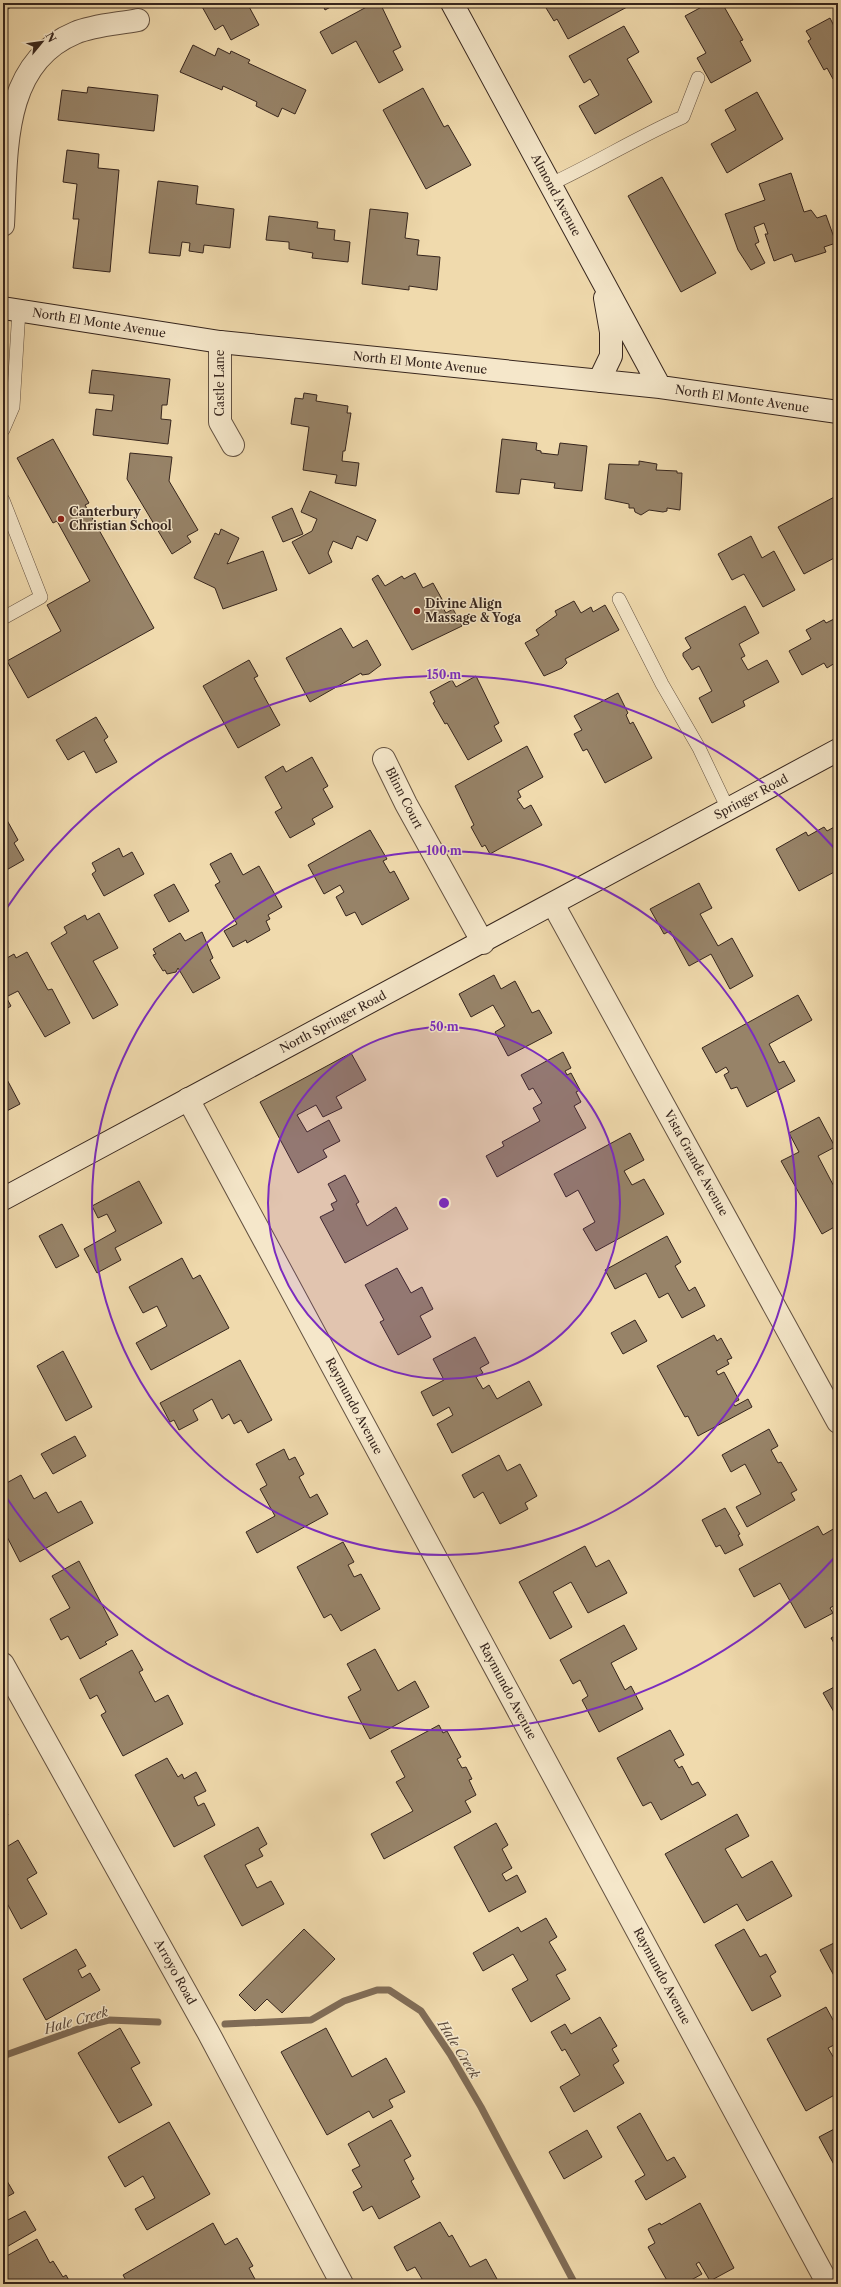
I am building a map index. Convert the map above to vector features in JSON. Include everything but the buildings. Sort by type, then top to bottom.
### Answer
[{"type":"street","name":"Almond Avenue","points":[[452,3],[660,387]]},
{"type":"street","points":[[3,225],[10,118],[17,92],[26,72],[46,50],[75,33],[138,20]]},
{"type":"street","points":[[599,381],[611,356],[610,325],[600,276]]},
{"type":"street","name":"North El Monte Avenue","points":[[11,309],[220,342],[660,387],[838,412]]},
{"type":"street","name":"Castle Lane","points":[[220,342],[220,422],[233,445]]},
{"type":"street","name":"Springer Road","points":[[663,843],[838,750]]},
{"type":"street","name":"Blinn Court","points":[[384,759],[406,804],[482,943]]},
{"type":"street","name":"North Springer Road","points":[[3,1199],[482,943],[663,843]]},
{"type":"street","name":"Vista Grande Avenue","points":[[553,904],[838,1422]]},
{"type":"street","name":"Raymundo Avenue","points":[[188,1099],[828,2284]]},
{"type":"street","name":"Arroyo Road","points":[[3,1664],[208,2032],[342,2284]]},
{"type":"lane","points":[[551,184],[596,162],[648,132],[683,117],[698,78]]},
{"type":"lane","points":[[3,430],[13,407],[11,309]]},
{"type":"lane","points":[[3,500],[41,597],[3,618]]},
{"type":"lane","points":[[619,599],[662,684],[699,748],[728,809]]},
{"type":"waterway","name":"Hale Creek","points":[[225,2024],[311,2020],[344,2001],[377,1990],[389,1990],[421,2011],[450,2054],[481,2107],[575,2284]]},
{"type":"waterway","name":"Hale Creek","points":[[3,2056],[89,2025],[109,2020],[158,2022]]},
{"type":"place","name":"Canterbury Christian School","points":[[61,519]]},
{"type":"place","name":"Divine Align Massage & Yoga","points":[[417,611]]}]
